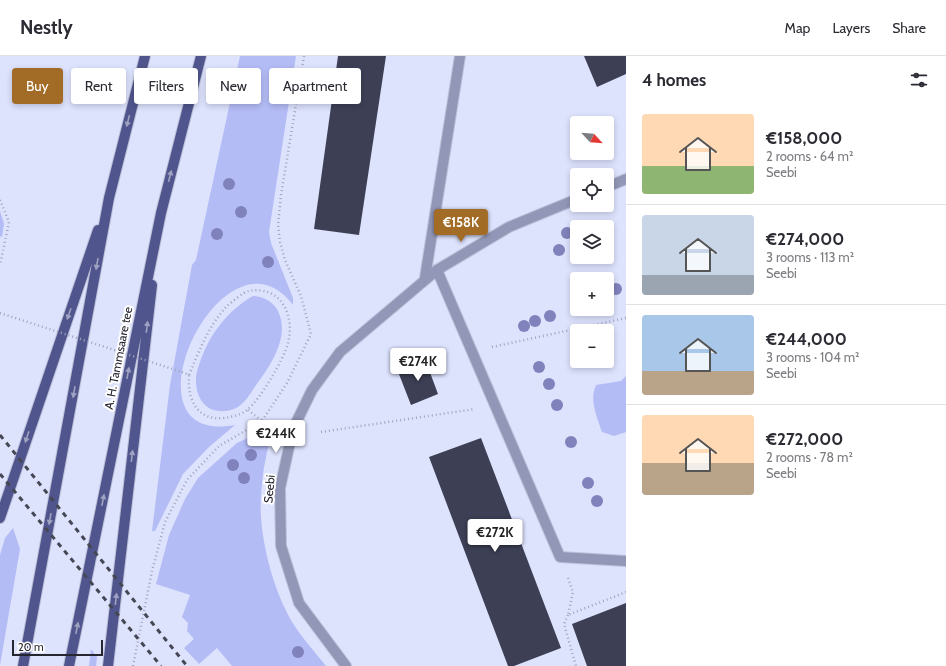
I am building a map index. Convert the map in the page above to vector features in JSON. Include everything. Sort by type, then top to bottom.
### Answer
[{"type":"main road","points":[[23,666],[109,198],[145,56]]},
{"type":"main road","name":"A. H. Tammsaare tee","points":[[69,666],[161,213],[201,56]]},
{"type":"main road","points":[[0,518],[109,198]]},
{"type":"main road","points":[[108,666],[161,213]]},
{"type":"street","points":[[425,278],[460,56]]},
{"type":"street","points":[[614,184],[626,179]]},
{"type":"street","name":"Seebi","points":[[346,666],[299,603],[282,546],[280,488],[293,429],[312,390],[340,352],[425,278],[509,227],[570,202]]},
{"type":"street","points":[[437,270],[560,557],[626,561]]},
{"type":"path","points":[[133,666],[152,571],[165,522],[187,480],[219,446],[262,421],[287,383],[311,334],[301,296],[285,260],[280,242],[278,225],[281,195],[304,56]]},
{"type":"path","points":[[0,200],[9,222],[0,265]]},
{"type":"path","points":[[248,291],[263,291],[276,297],[284,305],[289,315],[288,344],[272,379],[248,410],[233,417],[208,418],[192,402],[188,375],[211,327],[228,306],[248,291]]},
{"type":"path","points":[[0,313],[188,375]]},
{"type":"path","points":[[472,351],[626,318]]},
{"type":"path","points":[[321,432],[495,406]]},
{"type":"path","points":[[248,410],[262,421],[293,429]]},
{"type":"path","points":[[560,557],[573,592],[568,615],[564,624],[576,666]]},
{"type":"path","points":[[568,615],[626,592]]},
{"type":"shaded area","points":[[240,56],[296,56],[294,68],[269,68],[269,104],[289,104],[269,232],[271,243],[293,298],[293,305],[266,285],[238,288],[212,309],[193,339],[182,373],[183,403],[200,422],[235,425],[209,447],[183,474],[155,531],[152,531],[170,385],[192,265],[196,260],[230,104],[261,104],[261,68],[237,68]]},
{"type":"shaded area","points":[[0,211],[4,224],[2,237],[0,236]]},
{"type":"shaded area","points":[[253,296],[269,301],[275,306],[279,313],[282,328],[279,345],[275,356],[241,405],[234,409],[225,411],[211,409],[201,400],[196,387],[196,378],[200,361],[211,337],[222,322],[231,312]]},
{"type":"shaded area","points":[[626,376],[626,432],[614,436],[602,432],[594,408],[594,391],[596,385],[621,381]]},
{"type":"shaded area","points":[[254,435],[270,440],[263,474],[261,495],[262,527],[268,562],[286,612],[305,640],[326,666],[232,666],[217,648],[199,664],[184,648],[194,639],[187,631],[188,623],[182,617],[190,595],[156,584],[169,535],[185,499],[198,478],[237,443]]},
{"type":"shaded area","points":[[13,528],[20,549],[0,665],[0,555],[5,538]]},
{"type":"shaded area","points":[[91,649],[97,657],[96,666],[89,666]]},
{"type":"building","points":[[338,56],[386,56],[359,235],[314,229],[331,104],[361,104],[361,68],[336,68]]},
{"type":"building","points":[[584,56],[626,56],[626,74],[597,87]]},
{"type":"building","points":[[425,359],[438,394],[411,405],[397,369]]},
{"type":"building","points":[[481,438],[561,648],[514,666],[508,666],[429,457]]},
{"type":"building","points":[[626,603],[626,666],[587,666],[572,624]]},
{"type":"railway","points":[[0,435],[187,666]]},
{"type":"railway","points":[[0,474],[161,666]]}]
